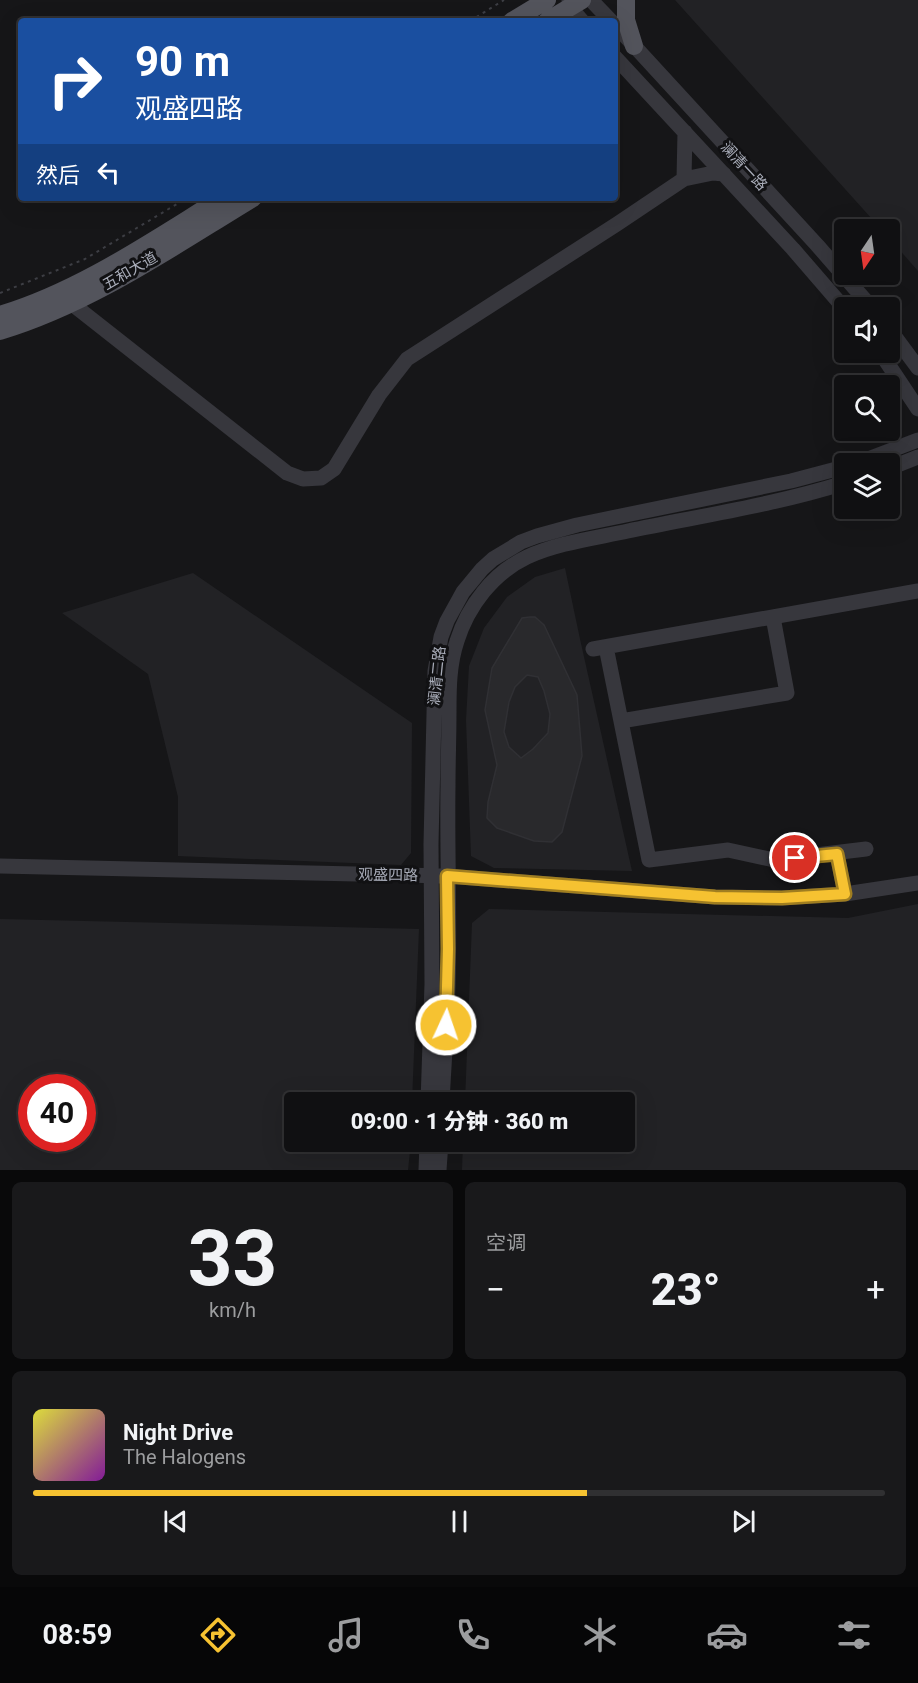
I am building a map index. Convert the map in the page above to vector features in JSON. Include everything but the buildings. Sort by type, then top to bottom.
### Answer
[{"type":"main road","points":[[517,18],[547,0]]},
{"type":"main road","points":[[626,0],[626,20],[634,46]]},
{"type":"main road","points":[[551,18],[573,2]]},
{"type":"main road","name":"五和大道","points":[[0,315],[48,297],[86,279],[217,201]]},
{"type":"main road","name":"五和大道","points":[[0,331],[93,293],[249,201]]},
{"type":"street","points":[[591,0],[608,18]]},
{"type":"street","points":[[573,2],[581,18]]},
{"type":"street","name":"澜清一路","points":[[618,29],[862,297]]},
{"type":"street","name":"澜清一路","points":[[618,60],[834,297]]},
{"type":"street","points":[[684,179],[685,132]]},
{"type":"street","points":[[71,303],[287,473],[303,479],[321,478],[334,469],[379,395],[407,359],[684,179],[713,173],[724,174]]},
{"type":"street","points":[[900,344],[918,368]]},
{"type":"street","points":[[887,363],[918,409]]},
{"type":"street","points":[[884,453],[918,440]]},
{"type":"street","points":[[900,464],[918,457]]},
{"type":"street","name":"澜清二路","points":[[428,1092],[432,984],[434,689],[441,637],[463,592],[482,569],[507,550],[537,536],[577,525],[791,481],[834,470]]},
{"type":"street","name":"澜清二路","points":[[443,1092],[448,985],[449,690],[453,657],[459,635],[476,601],[494,580],[515,563],[542,551],[580,541],[795,497],[834,486]]},
{"type":"street","points":[[866,849],[774,860],[728,850],[649,861],[621,721],[600,648],[918,591]]},
{"type":"street","points":[[621,721],[787,693],[773,617]]},
{"type":"street","points":[[837,854],[845,894]]},
{"type":"street","name":"观盛四路","points":[[0,866],[447,876],[715,897],[782,898],[845,894],[918,883]]},
{"type":"street","points":[[426,1170],[427,1152]]},
{"type":"street","points":[[439,1170],[440,1152]]},
{"type":"path","points":[[475,18],[504,0]]},
{"type":"path","points":[[0,293],[85,259],[182,201]]},
{"type":"shaded area","points":[[675,0],[918,0],[918,271],[900,250],[900,219],[872,219]]},
{"type":"shaded area","points":[[565,568],[632,871],[494,868],[471,856],[466,720],[469,666],[484,628],[507,597],[535,577]]},
{"type":"shaded area","points":[[193,573],[412,723],[411,853],[401,865],[178,856],[178,797],[148,674],[62,613]]},
{"type":"shaded area","points":[[918,904],[918,1170],[462,1170],[463,1152],[635,1152],[635,1092],[465,1092],[472,923],[489,909],[848,918]]},
{"type":"shaded area","points":[[0,919],[419,929],[412,1092],[284,1092],[284,1152],[410,1152],[408,1170],[0,1170]]},
{"type":"route","points":[[446,1025],[447,876],[715,897],[782,898],[845,894],[837,854],[795,858]]}]
